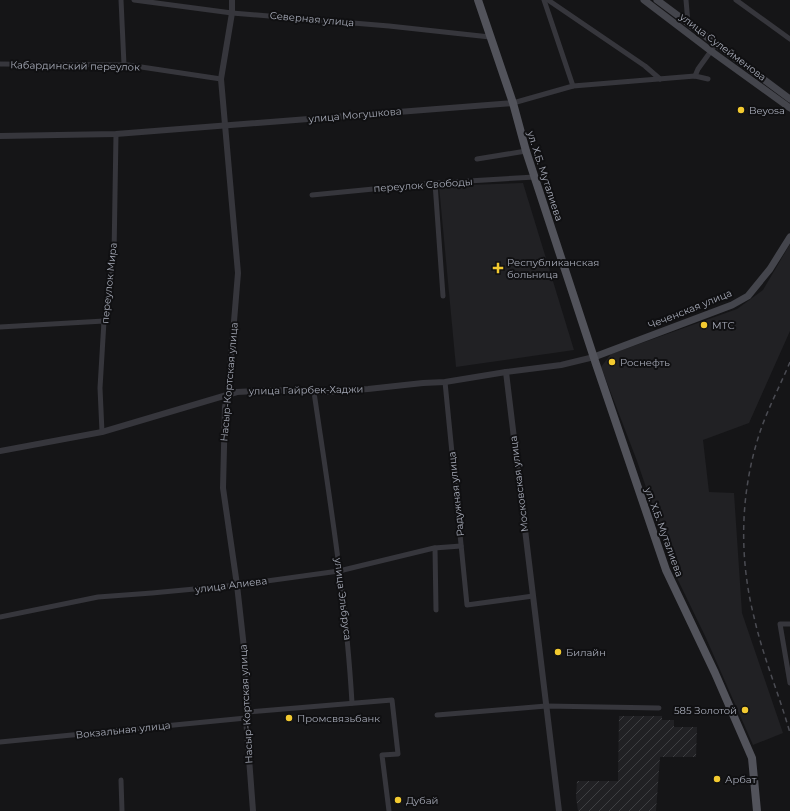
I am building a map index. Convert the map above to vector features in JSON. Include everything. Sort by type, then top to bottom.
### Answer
[{"type":"main road","name":"ул. Х.Б. Муталиева","points":[[478,0],[513,103],[526,151],[604,388],[666,570],[715,673],[746,744]]},
{"type":"main road","name":"улица Сулейменова","points":[[644,0],[790,108]]},
{"type":"main road","name":"улица Сулейменова","points":[[657,0],[790,99]]},
{"type":"main road","name":"Чеченская улица","points":[[594,357],[732,305],[748,296],[770,269],[790,237]]},
{"type":"main road","points":[[746,744],[754,811]]},
{"type":"main road","points":[[746,744],[752,758],[757,811]]},
{"type":"street","points":[[121,0],[124,65]]},
{"type":"street","name":"Северная улица","points":[[134,0],[232,13],[389,26],[490,37]]},
{"type":"street","name":"Насыр-Кортская улица","points":[[232,0],[232,13],[221,79],[238,273],[228,394],[225,407],[223,488],[237,585],[245,657],[253,811]]},
{"type":"street","points":[[544,0],[573,86]]},
{"type":"street","points":[[548,0],[645,66],[660,79]]},
{"type":"street","points":[[686,0],[688,23]]},
{"type":"street","points":[[736,0],[790,39]]},
{"type":"street","points":[[695,76],[698,68],[716,44]]},
{"type":"street","name":"Кабардинский переулок","points":[[0,64],[124,65],[221,79]]},
{"type":"street","name":"улица Могушкова","points":[[0,136],[116,134],[513,103],[573,86],[695,76],[708,79]]},
{"type":"street","name":"переулок Мира","points":[[102,432],[100,388],[104,321],[114,255],[116,134]]},
{"type":"street","points":[[477,159],[526,151]]},
{"type":"street","name":"переулок Свободы","points":[[312,195],[435,183],[535,177]]},
{"type":"street","points":[[435,183],[443,296]]},
{"type":"street","points":[[0,327],[104,321]]},
{"type":"street","name":"улица Гайрбек-Хаджи","points":[[0,451],[102,432],[238,392],[272,390],[314,392],[368,390],[423,383],[445,382],[561,365],[594,357]]},
{"type":"street","name":"Московская улица","points":[[506,372],[559,811]]},
{"type":"street","name":"Радужная улица","points":[[445,382],[467,605],[533,596]]},
{"type":"street","name":"улица Эльбруса","points":[[314,392],[341,579],[349,651],[352,703]]},
{"type":"street","name":"улица Алиева","points":[[0,617],[98,597],[237,585],[339,571],[435,548],[461,546]]},
{"type":"street","points":[[435,548],[436,610]]},
{"type":"street","points":[[790,624],[780,624],[790,683]]},
{"type":"street","points":[[247,715],[392,700],[398,754],[382,755],[389,811]]},
{"type":"street","points":[[437,715],[546,706],[659,708]]},
{"type":"street","name":"Вокзальная улица","points":[[0,742],[247,715]]},
{"type":"street","points":[[121,780],[122,811]]},
{"type":"shaded area","name":"Республиканская больница","points":[[523,183],[574,350],[456,367],[439,186]]},
{"type":"shaded area","points":[[790,244],[790,331],[749,423],[703,440],[709,492],[734,493],[742,613],[783,733],[753,745],[706,638],[677,578],[637,461],[601,367],[611,354],[737,309],[763,290]]},
{"type":"shaded area","points":[[619,716],[662,716],[662,720],[674,720],[674,727],[697,727],[696,757],[660,757],[656,811],[578,811],[576,797],[577,781],[618,781]]},
{"type":"railway","points":[[790,362],[759,435],[748,480],[744,526],[744,549],[749,595],[762,647],[790,733]]},
{"type":"place","name":"Beyosa","points":[[741,110]]},
{"type":"place","name":"Республиканская больница","points":[[498,268]]},
{"type":"place","name":"МТС","points":[[704,325]]},
{"type":"place","name":"Роснефть","points":[[612,362]]},
{"type":"place","name":"Билайн","points":[[558,652]]},
{"type":"place","name":"585 Золотой","points":[[745,710]]},
{"type":"place","name":"Промсвязьбанк","points":[[289,718]]},
{"type":"place","name":"Арбат","points":[[717,779]]},
{"type":"place","name":"Дубай","points":[[398,800]]}]
